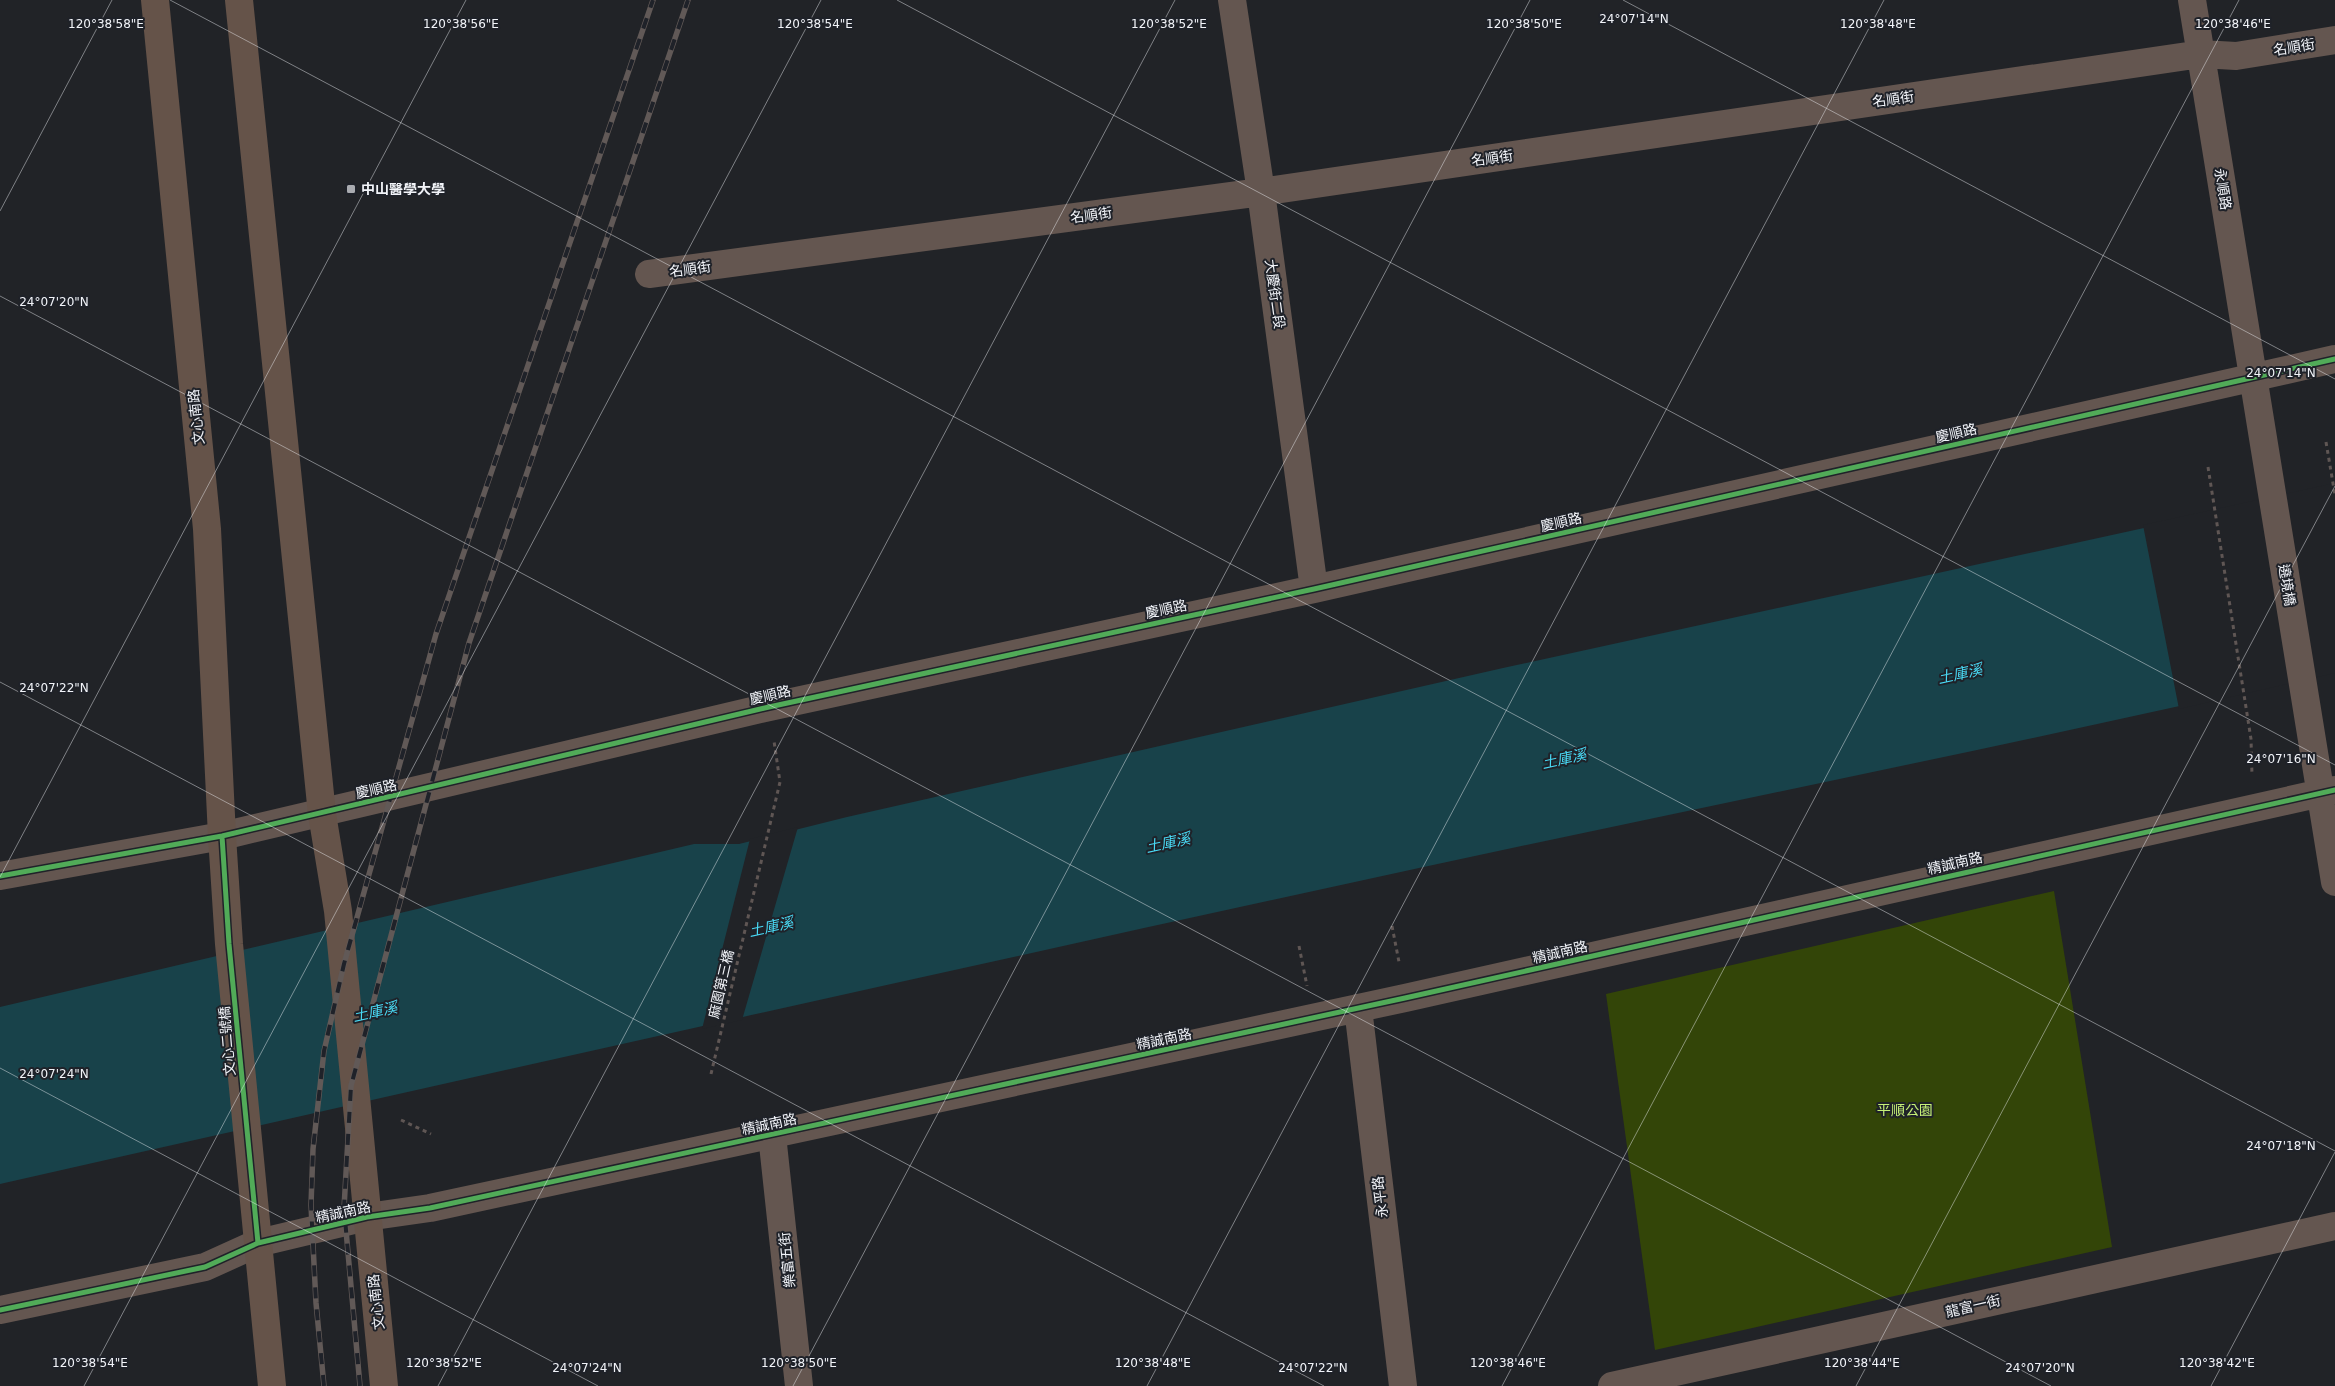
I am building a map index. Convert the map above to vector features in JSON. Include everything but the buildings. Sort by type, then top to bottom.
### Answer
[{"type":"main road","name":"文心南路","points":[[155,0],[207,529],[222,836]]},
{"type":"main road","points":[[239,0],[322,814],[338,911],[367,1217]]},
{"type":"main road","name":"文心二號橋","points":[[222,836],[229,944],[258,1243]]},
{"type":"main road","name":"文心南路","points":[[367,1217],[384,1386]]},
{"type":"main road","points":[[258,1243],[272,1386]]},
{"type":"street","name":"大慶街二段","points":[[1232,0],[1261,192],[1314,589]]},
{"type":"street","name":"永順路","points":[[2192,0],[2254,378]]},
{"type":"street","name":"名順街","points":[[649,274],[1261,192],[2201,54],[2236,56],[2335,40]]},
{"type":"street","name":"慶順路","points":[[0,876],[222,836],[322,814],[769,707],[1314,589],[2335,359]]},
{"type":"street","name":"遶境橋","points":[[2254,378],[2328,791]]},
{"type":"street","points":[[2328,791],[2335,882]]},
{"type":"street","name":"精誠南路","points":[[0,1310],[205,1266],[258,1243],[367,1217],[430,1208],[1358,1008],[2328,791]]},
{"type":"street","name":"永平路","points":[[1358,1008],[1402,1386]]},
{"type":"street","name":"樂富五街","points":[[772,1135],[799,1386]]},
{"type":"street","name":"龍富一街","points":[[1612,1386],[2335,1226]]},
{"type":"path","points":[[2326,442],[2335,495]]},
{"type":"path","points":[[2208,466],[2251,739],[2252,779]]},
{"type":"path","points":[[1392,926],[1399,962]]},
{"type":"path","points":[[1299,946],[1308,992]]},
{"type":"path","points":[[401,1120],[431,1134]]},
{"type":"green space","name":"平順公園","points":[[2054,891],[2112,1247],[1655,1350],[1606,994]]},
{"type":"water","name":"土庫溪","points":[[2304,493],[2335,671],[2107,722],[1533,843],[709,1024],[0,1184],[0,1007],[694,844],[739,844],[847,817],[1503,668]]},
{"type":"pier","points":[[2335,483],[2335,673],[2179,709],[2143,525]]},
{"type":"pier","points":[[798,827],[742,1020],[702,1029],[750,839]]},
{"type":"railway","points":[[324,1386],[316,1303],[311,1205],[313,1149],[324,1051],[344,964],[436,634],[653,0]]},
{"type":"railway","points":[[360,1386],[344,1208],[351,1086],[469,643],[688,0]]},
{"type":"cycle path","points":[[0,876],[222,836],[769,707],[1314,589],[2335,359]]},
{"type":"cycle path","points":[[0,1310],[205,1267],[258,1243],[367,1217],[430,1208],[1405,998],[2335,790]]},
{"type":"cycle path","points":[[222,836],[229,944],[258,1243]]},
{"type":"place","name":"中山醫學大學","points":[[351,189]]}]
